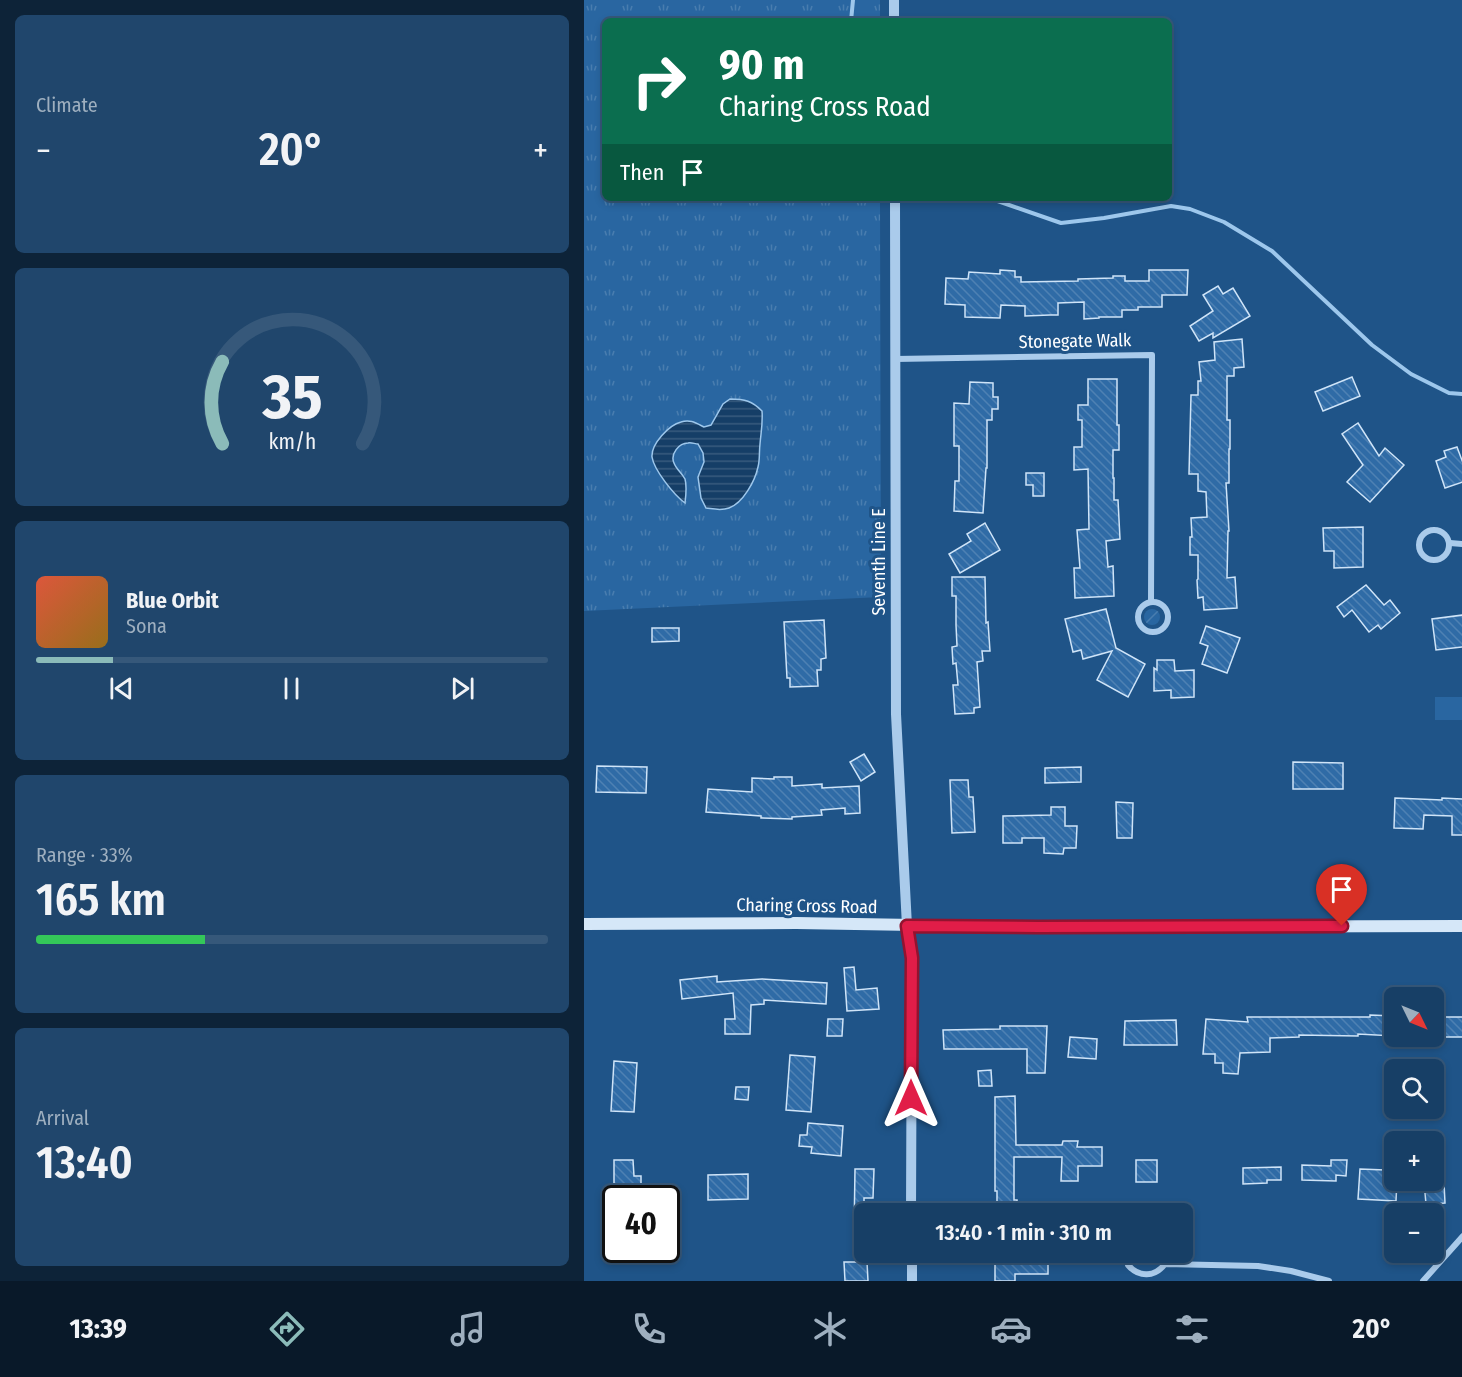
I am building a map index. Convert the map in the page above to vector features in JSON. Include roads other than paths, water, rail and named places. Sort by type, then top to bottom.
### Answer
[{"type":"main road","name":"Charing Cross Road","points":[[584,924],[796,923],[1038,927],[1463,926]]},
{"type":"street","points":[[894,0],[894,18]]},
{"type":"street","name":"Seventh Line E","points":[[895,201],[896,714],[907,926],[912,958],[911,1203]]},
{"type":"street","name":"Stonegate Walk","points":[[895,359],[1152,355],[1151,602]]},
{"type":"street","points":[[1432,529],[1446,534],[1450,543],[1447,553],[1434,560],[1424,556],[1419,548],[1423,534],[1432,529]]},
{"type":"street","points":[[1450,543],[1463,544]]},
{"type":"street","name":"Stonegate Walk","points":[[1151,602],[1164,606],[1168,616],[1166,626],[1152,632],[1143,628],[1138,620],[1139,610],[1151,602]]},
{"type":"street","points":[[1423,1281],[1463,1236]]},
{"type":"street","points":[[1165,1264],[1155,1273],[1145,1275],[1136,1273],[1128,1265],[1130,1259],[1142,1254],[1158,1256],[1165,1264],[1267,1267],[1329,1281]]},
{"type":"street","points":[[912,1263],[912,1281]]},
{"type":"waterway","points":[[851,18],[853,0]]},
{"type":"waterway","points":[[998,201],[1061,223],[1171,206],[1190,209],[1224,222],[1272,251],[1372,345],[1411,374],[1449,393],[1463,394]]}]
